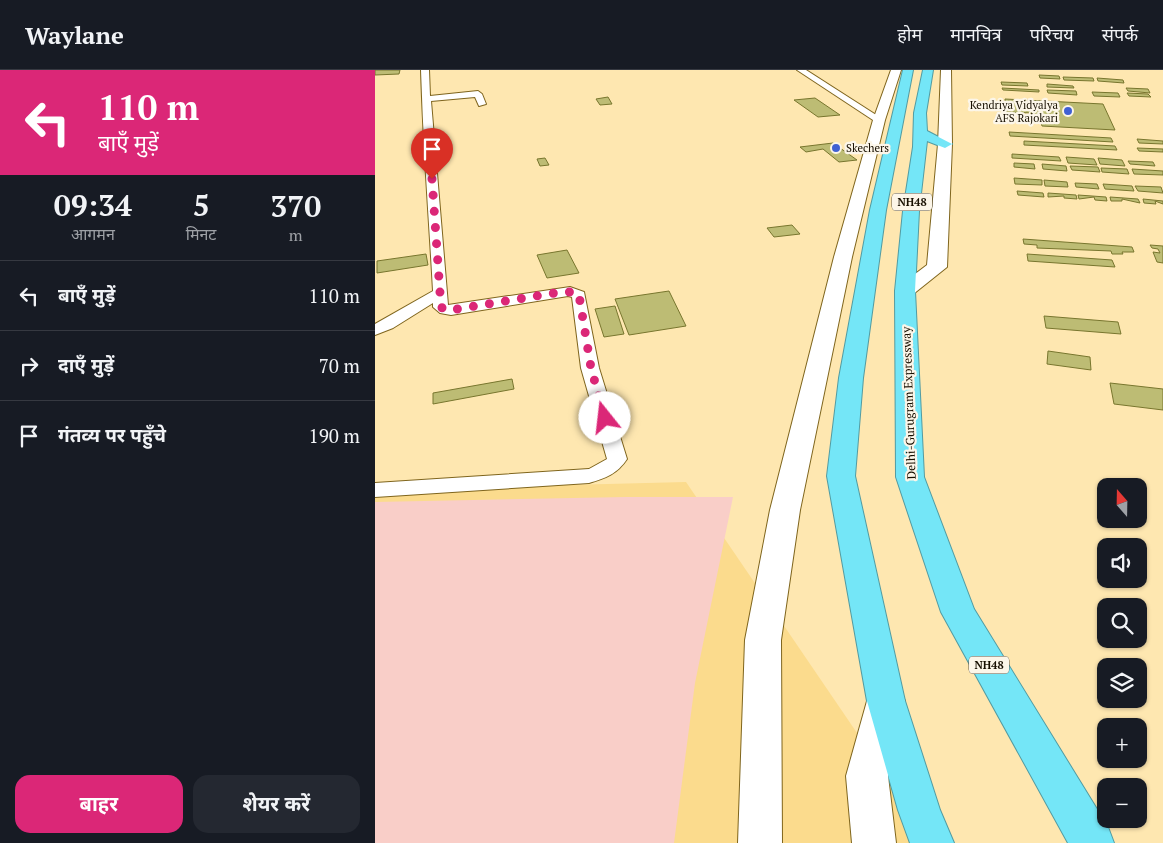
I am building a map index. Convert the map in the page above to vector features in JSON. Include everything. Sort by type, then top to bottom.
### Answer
[{"type":"highway","name":"NH48","points":[[908,70],[878,210],[851,378],[841,476],[886,701],[919,810],[932,843]]},
{"type":"highway","name":"Delhi-Gurugram Expressway","points":[[928,70],[920,113],[920,133],[911,211],[905,291],[910,477],[958,612],[1093,843]]},
{"type":"highway","points":[[920,133],[945,144]]},
{"type":"main road","points":[[760,843],[764,630],[785,510],[826,330],[879,120],[896,70]]},
{"type":"main road","points":[[905,291],[937,267],[937,228],[945,144],[946,70]]},
{"type":"main road","points":[[874,843],[867,776],[886,701]]},
{"type":"street","points":[[375,490],[589,476],[603,472],[613,466],[617,459],[591,368],[579,295],[575,292],[561,292],[451,310],[445,310],[441,307],[425,70]]},
{"type":"street","points":[[801,70],[879,120]]},
{"type":"street","points":[[426,98],[475,94],[480,96],[482,104]]},
{"type":"street","points":[[375,330],[387,325],[439,293]]},
{"type":"shaded area","points":[[686,482],[932,843],[375,843],[375,490]]},
{"type":"shaded area","points":[[733,497],[695,683],[674,843],[375,843],[375,502]]},
{"type":"building","points":[[375,70],[400,70],[399,74],[375,75]]},
{"type":"building","points":[[1039,75],[1059,76],[1060,79],[1040,78]]},
{"type":"building","points":[[1063,77],[1093,78],[1094,81],[1064,80]]},
{"type":"building","points":[[1097,78],[1123,80],[1124,83],[1098,81]]},
{"type":"building","points":[[1001,82],[1027,83],[1028,86],[1002,85]]},
{"type":"building","points":[[1047,84],[1073,86],[1074,88],[1047,87]]},
{"type":"building","points":[[1002,88],[1039,90],[1039,92],[1003,90]]},
{"type":"building","points":[[1126,88],[1148,89],[1150,93],[1128,91]]},
{"type":"building","points":[[1047,90],[1076,91],[1077,95],[1048,93]]},
{"type":"building","points":[[1092,92],[1118,93],[1120,97],[1094,96]]},
{"type":"building","points":[[1127,93],[1148,94],[1151,97],[1129,96]]},
{"type":"building","points":[[608,97],[612,104],[600,105],[596,99]]},
{"type":"building","points":[[815,98],[840,115],[818,117],[794,100]]},
{"type":"building","points":[[1005,99],[1103,104],[1115,130],[1042,126],[1040,119],[1033,119],[1032,113],[1006,112]]},
{"type":"building","points":[[1009,132],[1111,138],[1113,142],[1010,136]]},
{"type":"building","points":[[1137,139],[1163,141],[1163,144],[1139,143]]},
{"type":"building","points":[[1024,141],[1115,146],[1117,150],[1024,145]]},
{"type":"building","points":[[833,143],[857,160],[839,162],[823,149],[806,152],[800,147]]},
{"type":"building","points":[[1137,148],[1163,149],[1163,152],[1139,151]]},
{"type":"building","points":[[1012,154],[1059,157],[1061,161],[1012,158]]},
{"type":"building","points":[[1066,157],[1094,159],[1097,165],[1068,163]]},
{"type":"building","points":[[545,158],[549,165],[540,166],[537,159]]},
{"type":"building","points":[[1098,158],[1122,160],[1125,166],[1100,164]]},
{"type":"building","points":[[1128,161],[1153,162],[1155,166],[1130,164]]},
{"type":"building","points":[[1014,163],[1034,164],[1035,169],[1014,167]]},
{"type":"building","points":[[1042,164],[1066,166],[1067,171],[1043,169]]},
{"type":"building","points":[[1070,166],[1098,167],[1100,172],[1072,170]]},
{"type":"building","points":[[1101,168],[1127,169],[1129,174],[1102,172]]},
{"type":"building","points":[[1132,169],[1163,171],[1163,175],[1134,174]]},
{"type":"building","points":[[1014,178],[1042,180],[1042,185],[1015,184]]},
{"type":"building","points":[[1044,180],[1067,182],[1068,187],[1045,186]]},
{"type":"building","points":[[1075,183],[1097,184],[1099,189],[1076,187]]},
{"type":"building","points":[[1103,184],[1132,186],[1134,191],[1105,189]]},
{"type":"building","points":[[1135,186],[1161,187],[1163,193],[1138,191]]},
{"type":"building","points":[[1017,191],[1043,193],[1044,197],[1018,195]]},
{"type":"building","points":[[1048,193],[1076,195],[1077,199],[1064,198],[1064,196],[1048,197]]},
{"type":"building","points":[[1078,195],[1106,197],[1107,201],[1095,200],[1094,197],[1079,199]]},
{"type":"building","points":[[1110,197],[1138,199],[1140,203],[1122,199],[1122,201],[1111,201]]},
{"type":"building","points":[[1143,199],[1163,201],[1163,204],[1155,201],[1156,204],[1144,203]]},
{"type":"building","points":[[792,225],[800,234],[774,237],[767,228]]},
{"type":"building","points":[[1023,239],[1132,247],[1134,252],[1112,254],[1111,251],[1037,248],[1037,245],[1024,244]]},
{"type":"building","points":[[1150,245],[1163,246],[1163,263],[1157,262],[1153,252],[1160,253],[1158,249],[1152,248]]},
{"type":"building","points":[[567,250],[579,273],[547,278],[537,255]]},
{"type":"building","points":[[426,254],[428,265],[377,273],[377,261]]},
{"type":"building","points":[[1027,254],[1112,260],[1115,267],[1028,261]]},
{"type":"building","points":[[669,291],[686,326],[629,335],[615,299]]},
{"type":"building","points":[[615,306],[624,334],[604,337],[595,309]]},
{"type":"building","points":[[1044,316],[1118,322],[1121,334],[1046,328]]},
{"type":"building","points":[[1048,351],[1090,357],[1091,370],[1047,364]]},
{"type":"building","points":[[512,379],[514,389],[433,404],[433,393]]},
{"type":"building","points":[[1110,383],[1163,389],[1163,410],[1114,404]]},
{"type":"place","name":"Kendriya Vidyalya AFS Rajokari","points":[[1068,111]]},
{"type":"place","name":"Skechers","points":[[836,148]]},
{"type":"route","points":[[432,179],[435,196],[441,307],[445,310],[451,310],[561,292],[575,292],[579,295],[591,368],[605,418]]}]
